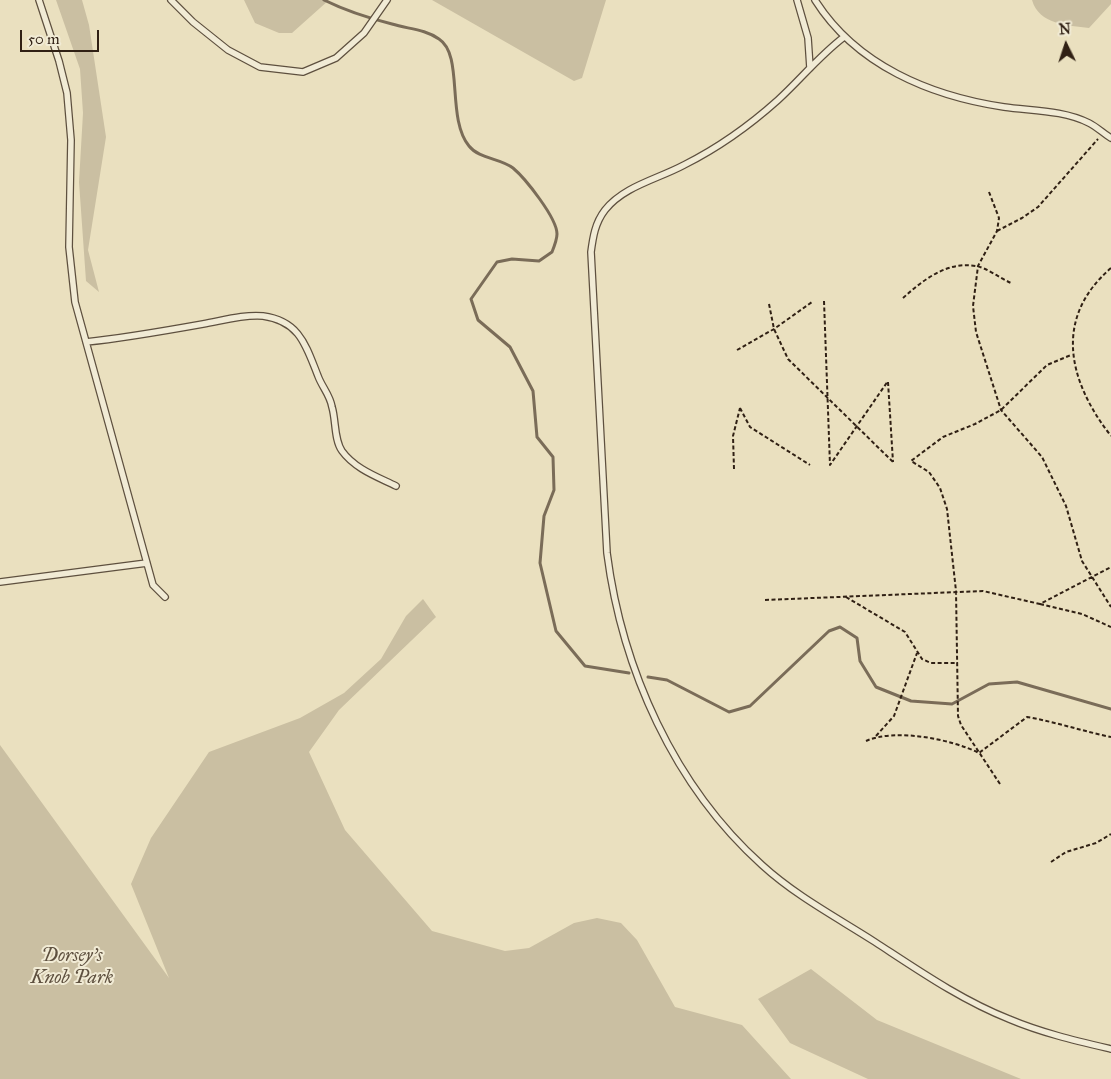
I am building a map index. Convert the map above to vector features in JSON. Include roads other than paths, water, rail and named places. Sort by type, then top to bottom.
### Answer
[{"type":"lane","points":[[39,0],[60,61],[67,93],[71,140],[68,247],[75,302],[153,586],[164,597]]},
{"type":"lane","points":[[171,0],[193,22],[228,50],[260,67],[303,72],[336,58],[364,33],[387,0]]},
{"type":"lane","points":[[797,0],[808,38],[810,68]]},
{"type":"lane","points":[[816,0],[844,37],[875,62],[915,84],[952,96],[1003,107],[1062,114],[1089,123],[1111,138]]},
{"type":"lane","points":[[844,37],[823,53],[778,100],[719,146],[683,166],[625,193],[606,210],[593,232],[592,262],[606,544],[611,590],[619,619],[644,689],[680,767],[707,807],[736,840],[764,866],[797,894],[964,998],[1009,1019],[1040,1030],[1111,1049]]},
{"type":"lane","points":[[86,342],[129,337],[236,318],[260,316],[274,318],[292,327],[302,337],[309,350],[318,378],[328,393],[342,450],[356,465],[396,486]]},
{"type":"lane","points":[[0,582],[147,563]]},
{"type":"waterway","points":[[324,0],[357,14],[422,31],[439,39],[447,47],[451,59],[458,120],[462,134],[469,146],[478,154],[513,168],[525,180],[552,218],[557,234],[552,252],[539,261],[512,259],[497,262],[471,299],[478,320],[510,347],[533,391],[537,437],[553,457],[554,490],[544,516],[540,563],[556,631],[585,666],[629,673]]},
{"type":"waterway","points":[[648,677],[667,680],[729,712],[750,706],[829,631],[840,627],[857,638],[860,661],[876,687],[911,701],[952,704],[989,684],[1017,682],[1111,709]]},
{"type":"park label","name":"Dorsey's Knob Park","points":[[72,967]]}]
